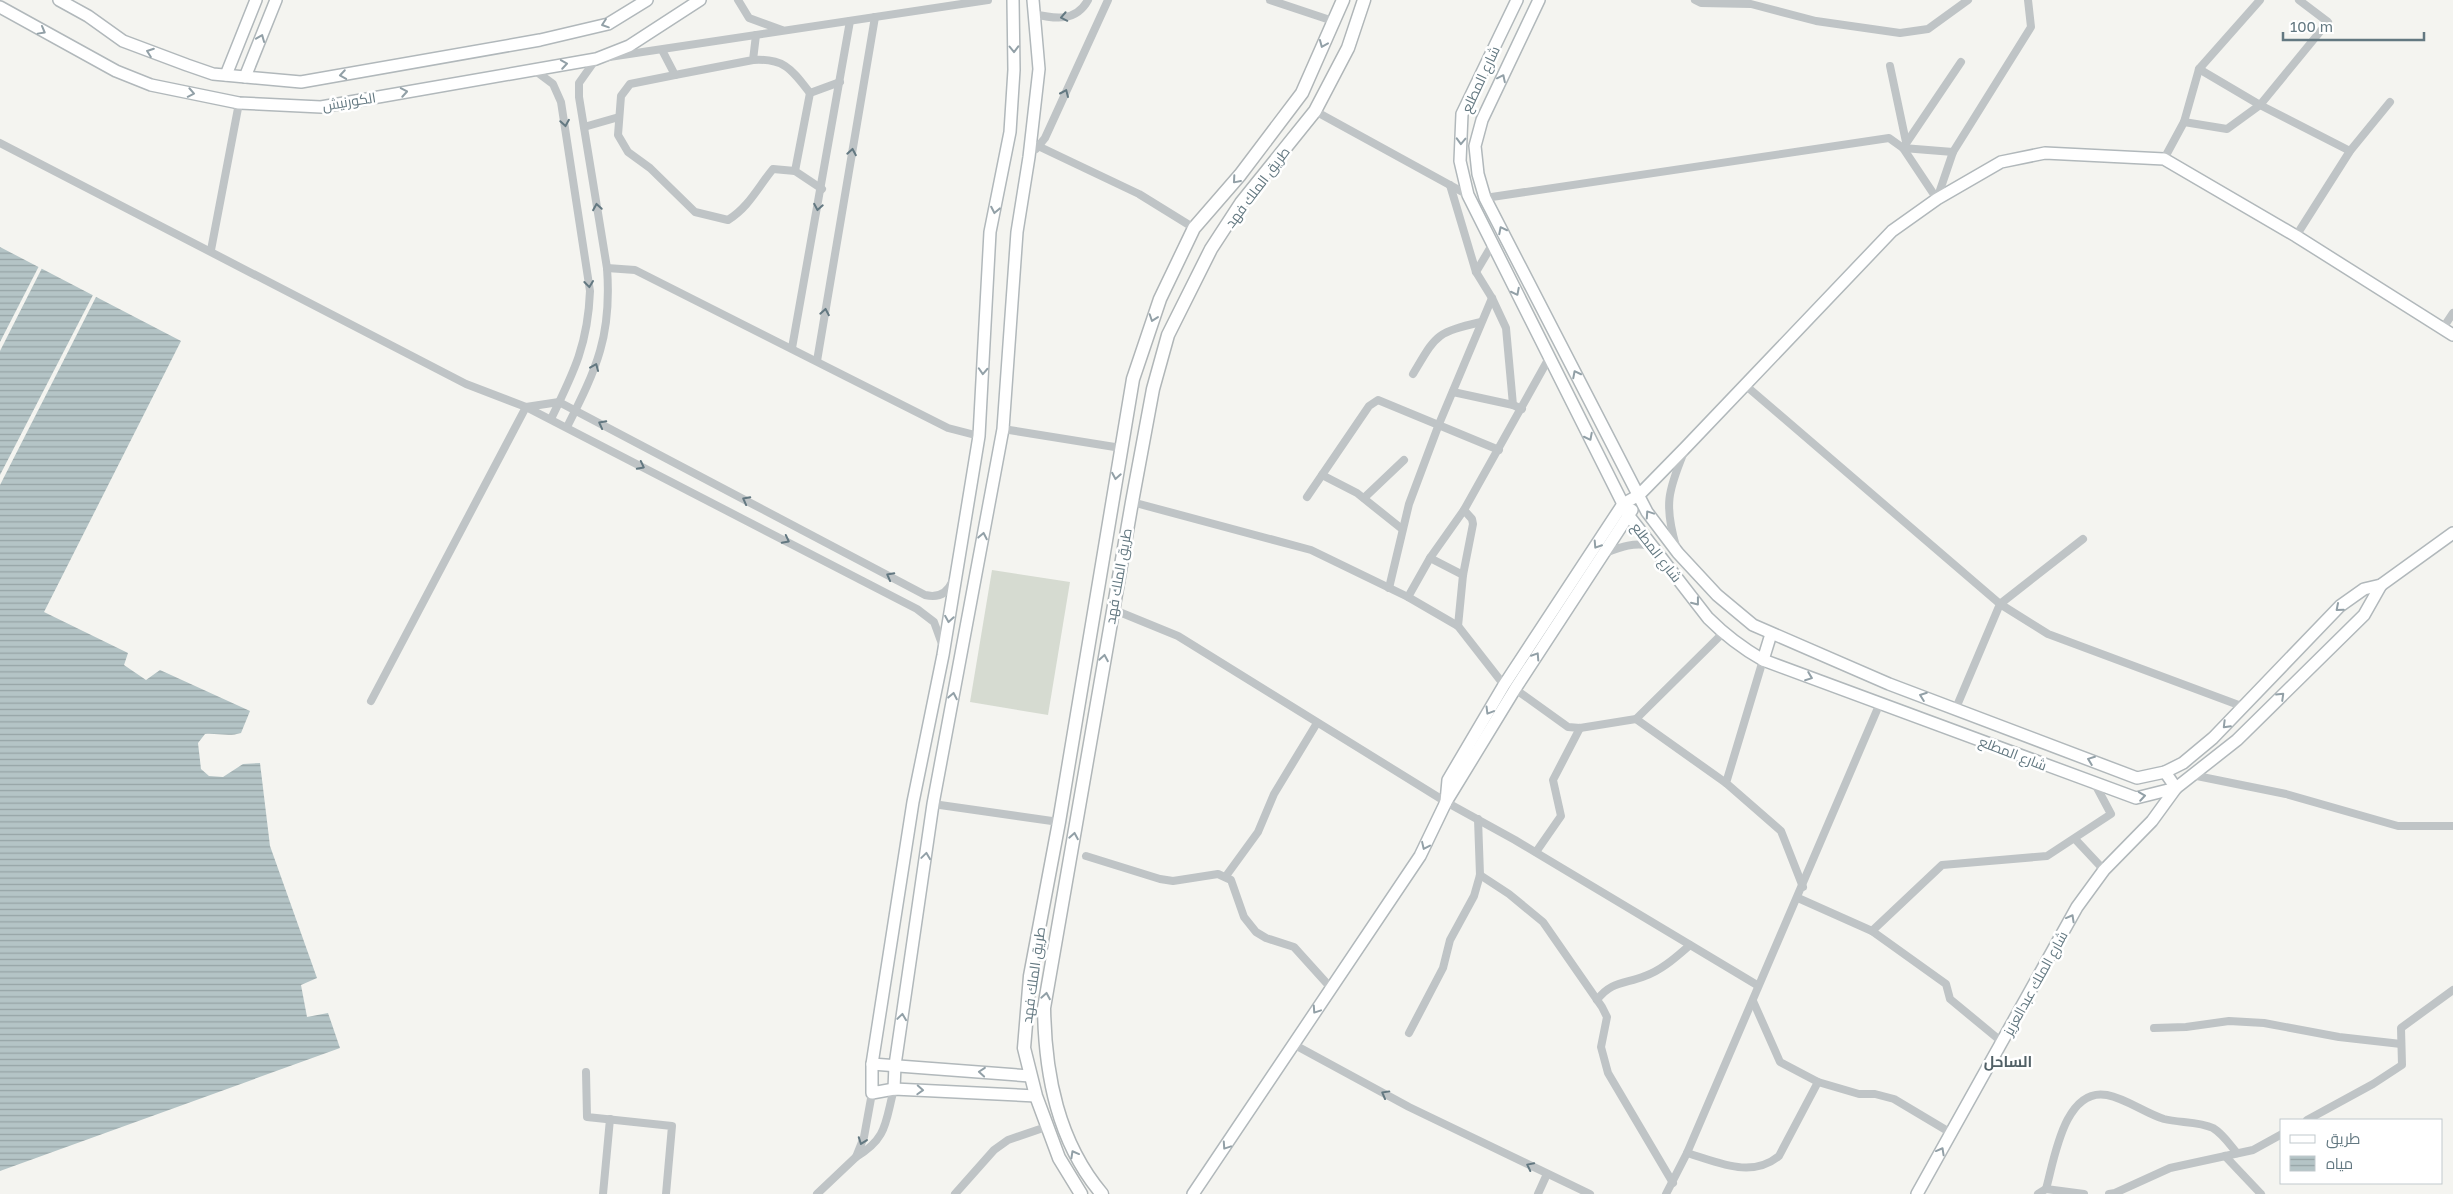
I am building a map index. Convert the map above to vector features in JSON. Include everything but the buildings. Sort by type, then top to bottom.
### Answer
[{"type":"main road","name":"طريق الملك فهد","points":[[1081,1194],[1058,1158],[1036,1096],[1024,1048],[1030,976],[1059,822],[1080,685],[1133,379],[1160,299],[1194,228],[1240,175],[1302,93],[1343,0]]},
{"type":"main road","name":"طريق الملك فهد","points":[[1102,1194],[1072,1152],[1064,1132],[1045,1049],[1044,1008],[1112,609],[1153,390],[1168,335],[1207,256],[1241,204],[1315,111],[1348,48],[1364,0]]},
{"type":"main road","points":[[1080,685],[1099,687]]},
{"type":"street","name":"الكورنيش","points":[[59,0],[135,46],[212,74],[301,82],[515,46],[608,24],[647,0]]},
{"type":"street","points":[[226,75],[256,0]]},
{"type":"street","points":[[245,77],[276,0]]},
{"type":"street","name":"الكورنيش","points":[[0,7],[116,71],[151,85],[239,102],[321,107],[596,59],[629,46],[700,0]]},
{"type":"street","points":[[738,0],[749,18],[784,31]]},
{"type":"street","points":[[567,427],[601,353],[608,320],[609,293],[607,268],[579,97],[579,84],[596,59],[988,0]]},
{"type":"street","points":[[856,1157],[864,1137],[872,1093],[872,1064],[913,802],[943,655],[979,436],[990,232],[1010,132],[1014,70],[1013,0]]},
{"type":"street","points":[[817,1194],[856,1157],[868,1150],[881,1137],[894,1089],[895,1065],[933,804],[1003,429],[1016,232],[1029,157],[1039,69],[1033,0]]},
{"type":"street","points":[[1034,14],[1054,19],[1066,18],[1076,14],[1088,0]]},
{"type":"street","points":[[1029,157],[1045,138],[1108,0]]},
{"type":"street","points":[[1270,0],[1333,21]]},
{"type":"street","name":"شارع المطلع","points":[[1517,0],[1462,114],[1460,161],[1468,195],[1629,516],[1708,618],[1723,633],[1763,660],[2136,798],[2176,788],[2236,740],[2364,615],[2381,585]]},
{"type":"street","name":"شارع المطلع","points":[[1539,0],[1482,120],[1475,146],[1478,174],[1485,198],[1647,512],[1678,553],[1717,595],[1753,625],[1771,634],[1880,680],[2137,778],[2165,772]]},
{"type":"street","points":[[1695,0],[1701,3],[1750,4],[1816,21],[1900,33],[1928,29],[1968,0]]},
{"type":"street","points":[[1937,199],[1953,152],[2031,27],[2028,0]]},
{"type":"street","points":[[2164,159],[2184,122],[2199,69],[2260,0]]},
{"type":"street","points":[[2184,122],[2227,130],[2260,105],[2328,22],[2300,0]]},
{"type":"street","points":[[817,360],[875,17]]},
{"type":"street","points":[[792,348],[822,189],[850,21]]},
{"type":"street","points":[[753,60],[756,35]]},
{"type":"street","points":[[662,50],[675,75]]},
{"type":"street","points":[[795,170],[810,93],[795,72],[783,64],[767,60],[753,60],[675,75],[630,84],[621,96],[618,135],[628,152],[650,168],[695,212],[713,218],[728,220],[739,214],[751,201],[773,169],[795,170],[822,189]]},
{"type":"street","points":[[1905,145],[1961,62]]},
{"type":"street","points":[[1890,66],[1905,145],[1937,199]]},
{"type":"street","points":[[533,69],[553,84],[562,102],[590,291],[589,319],[583,348],[551,419]]},
{"type":"street","points":[[2199,69],[2260,105],[2350,151]]},
{"type":"street","points":[[810,93],[840,82]]},
{"type":"street","points":[[211,250],[239,102]]},
{"type":"street","points":[[2296,236],[2350,151],[2390,102]]},
{"type":"street","points":[[1315,111],[1468,195]]},
{"type":"street","points":[[584,127],[620,117]]},
{"type":"street","points":[[1485,198],[1889,138],[1905,145],[1953,152]]},
{"type":"street","points":[[0,143],[211,250],[466,384],[526,407],[551,419],[918,609],[934,622],[942,640],[943,655]]},
{"type":"street","points":[[1038,146],[1139,194],[1194,228]]},
{"type":"street","points":[[1510,687],[1629,516],[1639,496],[1892,231],[1937,199],[2001,162],[2045,153],[2164,159],[2296,236],[2453,335]]},
{"type":"street","points":[[1450,185],[1476,272],[1492,298],[1506,328],[1513,406]]},
{"type":"street","points":[[1476,272],[1492,245]]},
{"type":"street","points":[[607,268],[635,270],[817,360],[948,428],[979,436]]},
{"type":"street","points":[[1389,588],[1402,529],[1439,424],[1492,298]]},
{"type":"street","points":[[2442,328],[2453,313]]},
{"type":"street","points":[[1413,374],[1430,344],[1439,335],[1452,329],[1481,322]]},
{"type":"street","points":[[1408,597],[1430,558],[1464,510],[1549,358]]},
{"type":"street","points":[[1745,385],[2000,604],[2048,634],[2244,707]]},
{"type":"street","points":[[1454,392],[1522,409]]},
{"type":"street","points":[[1307,497],[1373,402],[1378,400],[1499,450]]},
{"type":"street","points":[[526,407],[559,402],[576,410],[925,595],[939,596],[946,592],[956,573]]},
{"type":"street","points":[[371,701],[526,407]]},
{"type":"street","points":[[1003,429],[1120,448]]},
{"type":"street","points":[[1678,553],[1668,519],[1669,495],[1686,447]]},
{"type":"street","points":[[1364,498],[1404,460]]},
{"type":"street","points":[[1322,475],[1364,498],[1402,529]]},
{"type":"street","points":[[1193,1194],[1420,856],[1446,802],[1510,687],[1623,504],[1639,496]]},
{"type":"street","points":[[1132,502],[1311,550],[1408,597],[1458,626],[1510,687],[1568,727],[1580,728],[1636,719],[1723,633]]},
{"type":"street","points":[[1458,626],[1463,575],[1473,524],[1472,519],[1464,510]]},
{"type":"street","points":[[2176,788],[2165,772],[2183,763],[2213,738],[2340,606],[2364,589],[2381,585],[2453,533]]},
{"type":"street","points":[[1956,708],[2000,604],[2083,539]]},
{"type":"street","points":[[1603,554],[1630,544],[1639,543],[1652,546]]},
{"type":"street","points":[[1430,558],[1463,575]]},
{"type":"street","points":[[1112,609],[1178,636],[1446,802],[1536,852],[1758,985]]},
{"type":"street","points":[[1726,783],[1771,634]]},
{"type":"street","points":[[1666,1194],[1687,1153],[1753,1002],[1758,985],[1803,887],[1880,703]]},
{"type":"street","points":[[1636,719],[1726,783],[1781,831],[1803,887]]},
{"type":"street","points":[[1226,876],[1258,832],[1274,794],[1317,723]]},
{"type":"street","points":[[1536,852],[1561,816],[1553,780],[1580,728]]},
{"type":"street","points":[[2183,763],[2192,776],[2286,794],[2398,826],[2453,826]]},
{"type":"street","points":[[1872,931],[1942,865],[2046,856],[2075,839],[2111,814],[2095,784]]},
{"type":"street","name":"شارع الملك عبدالعزيز","points":[[1917,1194],[2077,907],[2104,870],[2152,821],[2176,788]]},
{"type":"street","points":[[933,804],[1059,822]]},
{"type":"street","points":[[1409,1033],[1443,968],[1450,940],[1474,896],[1480,875],[1478,819]]},
{"type":"street","points":[[2075,839],[2104,870]]},
{"type":"street","points":[[1086,856],[1172,881],[1218,874],[1226,876],[1231,880],[1244,917],[1256,932],[1266,938],[1294,947],[1331,988]]},
{"type":"street","points":[[1480,875],[1509,894],[1544,922],[1597,1000],[1607,1017],[1601,1046],[1608,1073],[1673,1183]]},
{"type":"street","points":[[1798,898],[1872,931],[1946,984],[1950,999],[2002,1042]]},
{"type":"street","points":[[1597,1000],[1605,990],[1646,976],[1671,961],[1690,945]]},
{"type":"street","points":[[2309,1119],[2373,1084],[2402,1065],[2401,1028],[2453,990]]},
{"type":"street","points":[[1753,1002],[1780,1062],[1818,1082],[1858,1094],[1875,1094],[1894,1099],[1951,1133]]},
{"type":"street","points":[[2154,1028],[2186,1027],[2229,1021],[2264,1023],[2339,1037],[2401,1044]]},
{"type":"street","points":[[1293,1044],[1409,1108],[1590,1194]]},
{"type":"street","points":[[872,1064],[1030,1076]]},
{"type":"street","points":[[586,1072],[587,1117],[672,1126],[666,1194]]},
{"type":"street","points":[[1687,1153],[1739,1169],[1771,1162],[1779,1156],[1818,1082]]},
{"type":"street","points":[[872,1093],[894,1089],[1036,1096]]},
{"type":"street","points":[[2046,1189],[2065,1124],[2078,1104],[2095,1096],[2107,1095],[2163,1118],[2212,1128],[2221,1134],[2237,1153]]},
{"type":"street","points":[[603,1194],[610,1119]]},
{"type":"street","points":[[955,1194],[994,1150],[1008,1140],[1046,1127]]},
{"type":"street","points":[[2109,1194],[2116,1193],[2170,1168],[2253,1150],[2280,1135]]},
{"type":"street","points":[[2226,1156],[2261,1194]]},
{"type":"street","points":[[1538,1194],[1547,1174]]},
{"type":"street","points":[[2038,1194],[2046,1189],[2084,1194]]},
{"type":"shaded area","points":[[992,570],[1070,582],[1048,715],[970,702]]},
{"type":"water","points":[[0,247],[181,341],[44,612],[128,653],[124,665],[146,680],[160,670],[250,711],[241,733],[232,735],[205,734],[198,743],[201,769],[209,776],[223,777],[243,764],[260,763],[270,846],[317,978],[301,985],[307,1017],[328,1013],[340,1048],[0,1171]]},
{"type":"pier","points":[[39,266],[42,268],[0,351],[0,342]]},
{"type":"pier","points":[[94,293],[97,295],[0,485],[0,475]]},
{"type":"district","name":"الساحل","points":[[2008,1061]]}]
